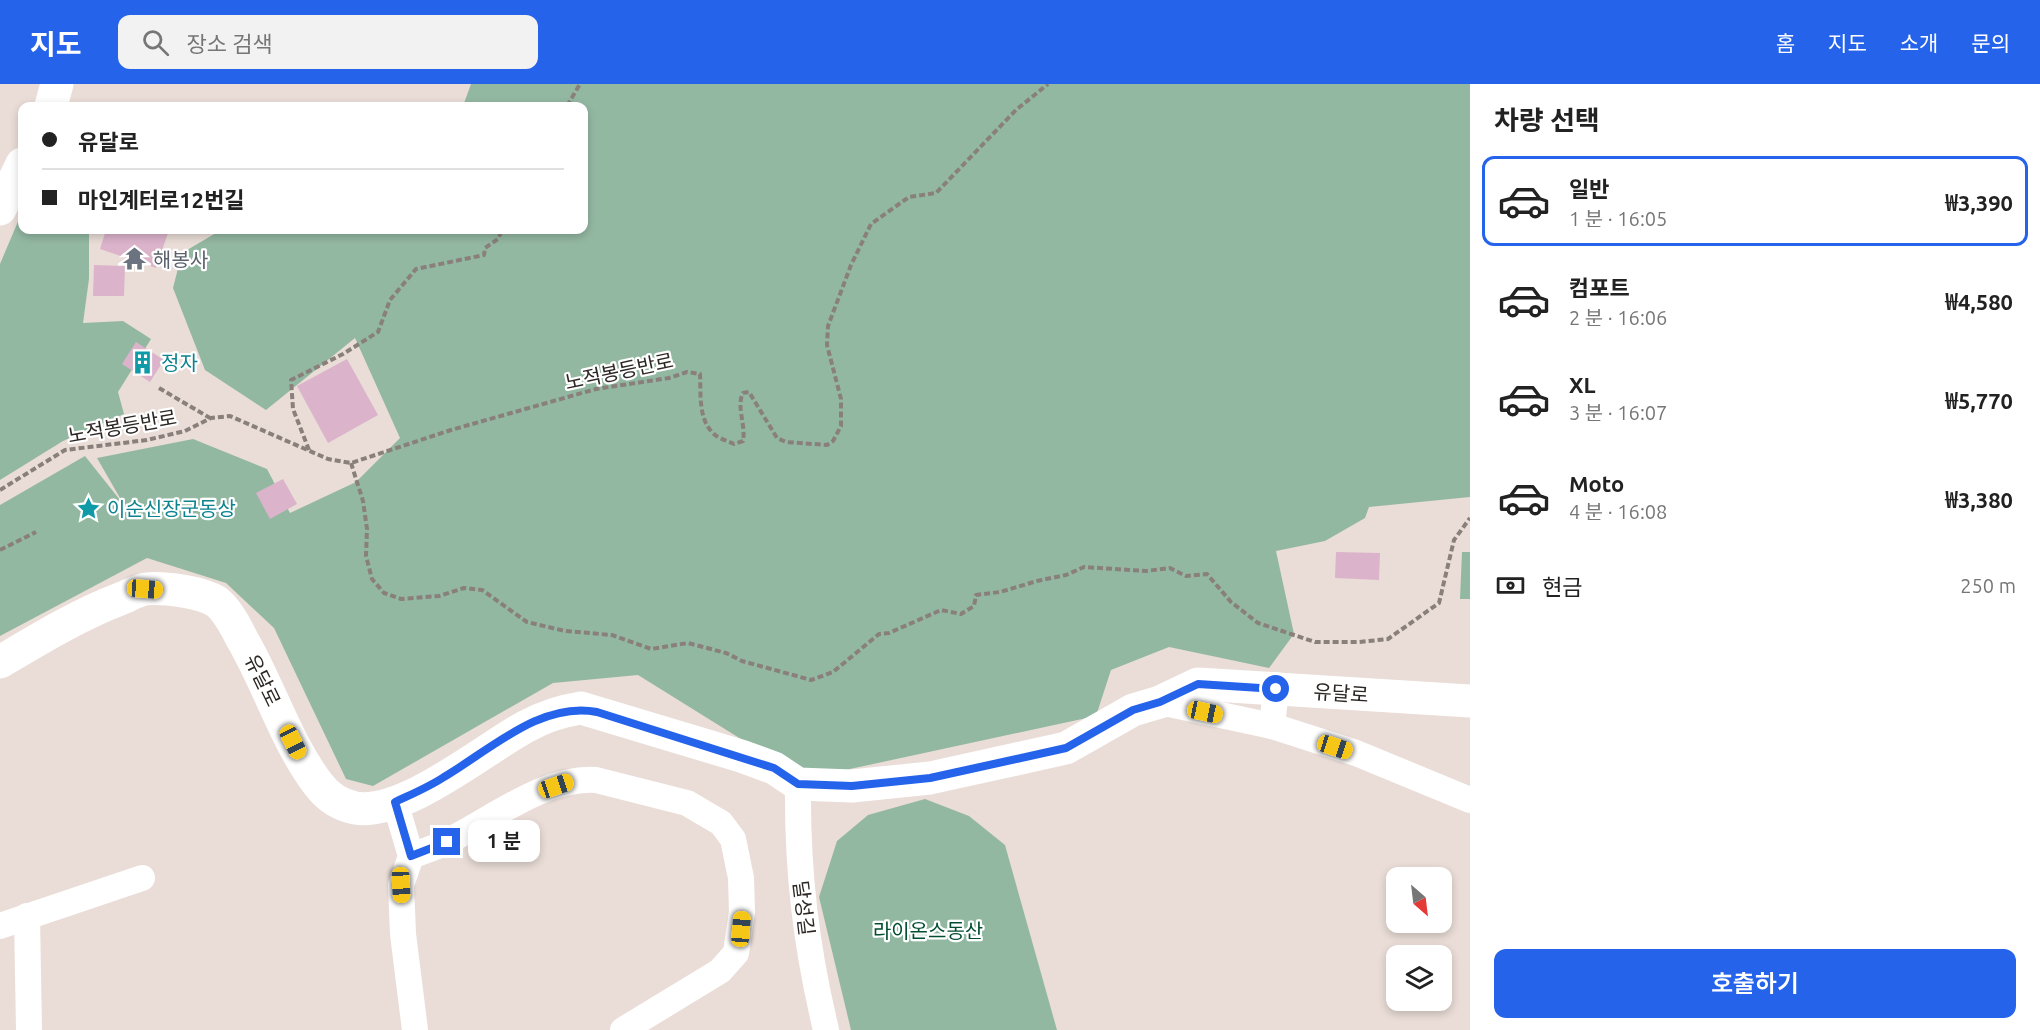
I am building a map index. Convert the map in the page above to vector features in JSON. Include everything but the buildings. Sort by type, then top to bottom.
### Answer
[{"type":"street","points":[[52,102],[57,84]]},
{"type":"street","points":[[0,209],[18,172]]},
{"type":"street","name":"유달로","points":[[0,662],[90,611],[145,589],[190,592],[216,602],[231,620],[252,656],[304,762],[319,785],[331,797],[344,805],[358,808],[378,807],[395,802],[444,777],[525,727],[562,711],[581,708],[741,756],[774,768],[798,784],[852,786],[930,778],[1066,748],[1133,710],[1160,702],[1198,684],[1470,701]]},
{"type":"street","points":[[1272,726],[1276,689]]},
{"type":"street","points":[[1160,702],[1272,726],[1356,753],[1470,800]]},
{"type":"street","points":[[411,856],[447,842],[533,795],[581,779],[596,780],[687,803],[721,823],[734,839],[741,878],[742,912],[736,953],[720,971],[623,1030]]},
{"type":"street","name":"달성길","points":[[798,784],[798,848],[802,900],[814,977],[826,1030]]},
{"type":"street","points":[[395,802],[411,856],[401,885],[403,934],[415,1030]]},
{"type":"street","points":[[0,926],[142,878]]},
{"type":"street","points":[[27,916],[28,1030]]},
{"type":"path","points":[[569,102],[580,84]]},
{"type":"path","name":"노적봉등반로","points":[[351,463],[451,430],[596,389],[669,378],[687,372],[700,374],[701,406],[704,419],[713,434],[734,444],[743,441],[745,432],[740,398],[743,393],[749,392],[777,438],[786,442],[827,445],[833,441],[841,426],[841,399],[827,345],[828,326],[851,265],[871,224],[909,197],[936,193],[1016,110],[1048,84]]},
{"type":"path","points":[[309,450],[293,409],[291,380],[343,354],[378,332],[390,300],[416,269],[484,255],[485,249],[498,239],[500,234]]},
{"type":"path","points":[[159,387],[211,418],[230,416],[328,459],[351,463],[363,501],[367,529],[366,556],[372,579],[384,593],[400,599],[412,599],[439,596],[464,588],[482,590],[527,622],[565,631],[612,634],[651,649],[688,643],[811,680],[832,672],[879,634],[889,633],[941,610],[962,614],[974,606],[976,595],[1000,592],[1037,580],[1066,575],[1084,567],[1146,571],[1170,568],[1186,576],[1207,574],[1231,602],[1258,623],[1315,642],[1359,642],[1388,639],[1439,603],[1454,540],[1470,518]]},
{"type":"path","name":"노적봉등반로","points":[[0,490],[65,450],[147,440],[185,431],[211,418]]},
{"type":"path","points":[[0,550],[36,532]]},
{"type":"green space","points":[[471,84],[1470,84],[1470,497],[1369,507],[1365,518],[1325,541],[1276,551],[1294,634],[1269,668],[1169,647],[1111,670],[1096,716],[836,772],[796,767],[757,749],[638,675],[553,683],[373,786],[346,779],[274,628],[226,583],[147,558],[0,636],[0,505],[85,456],[124,505],[97,458],[193,439],[267,469],[290,513],[356,482],[400,438],[355,338],[266,410],[205,370],[173,288],[182,253],[214,234],[588,234],[588,102],[464,102]]},
{"type":"green space","points":[[18,221],[18,234],[89,234],[89,279],[83,323],[123,321],[151,339],[118,392],[124,414],[63,441],[0,480],[0,264]]},
{"type":"green space","points":[[1462,552],[1470,552],[1470,599],[1460,599]]},
{"type":"green space","name":"라이온스동산","points":[[925,799],[969,816],[1005,845],[1057,1030],[851,1030],[819,897],[837,841],[868,815]]},
{"type":"place","name":"해봉사","points":[[135,259]]},
{"type":"place","name":"정자","points":[[143,362]]},
{"type":"place","name":"이순신장군동상","points":[[89,508]]},
{"type":"route","points":[[447,842],[411,856],[395,802],[425,788],[525,727],[562,711],[581,708],[597,712],[741,756],[774,768],[798,784],[852,786],[930,778],[1066,748],[1133,710],[1160,702],[1198,684],[1276,689]]}]
